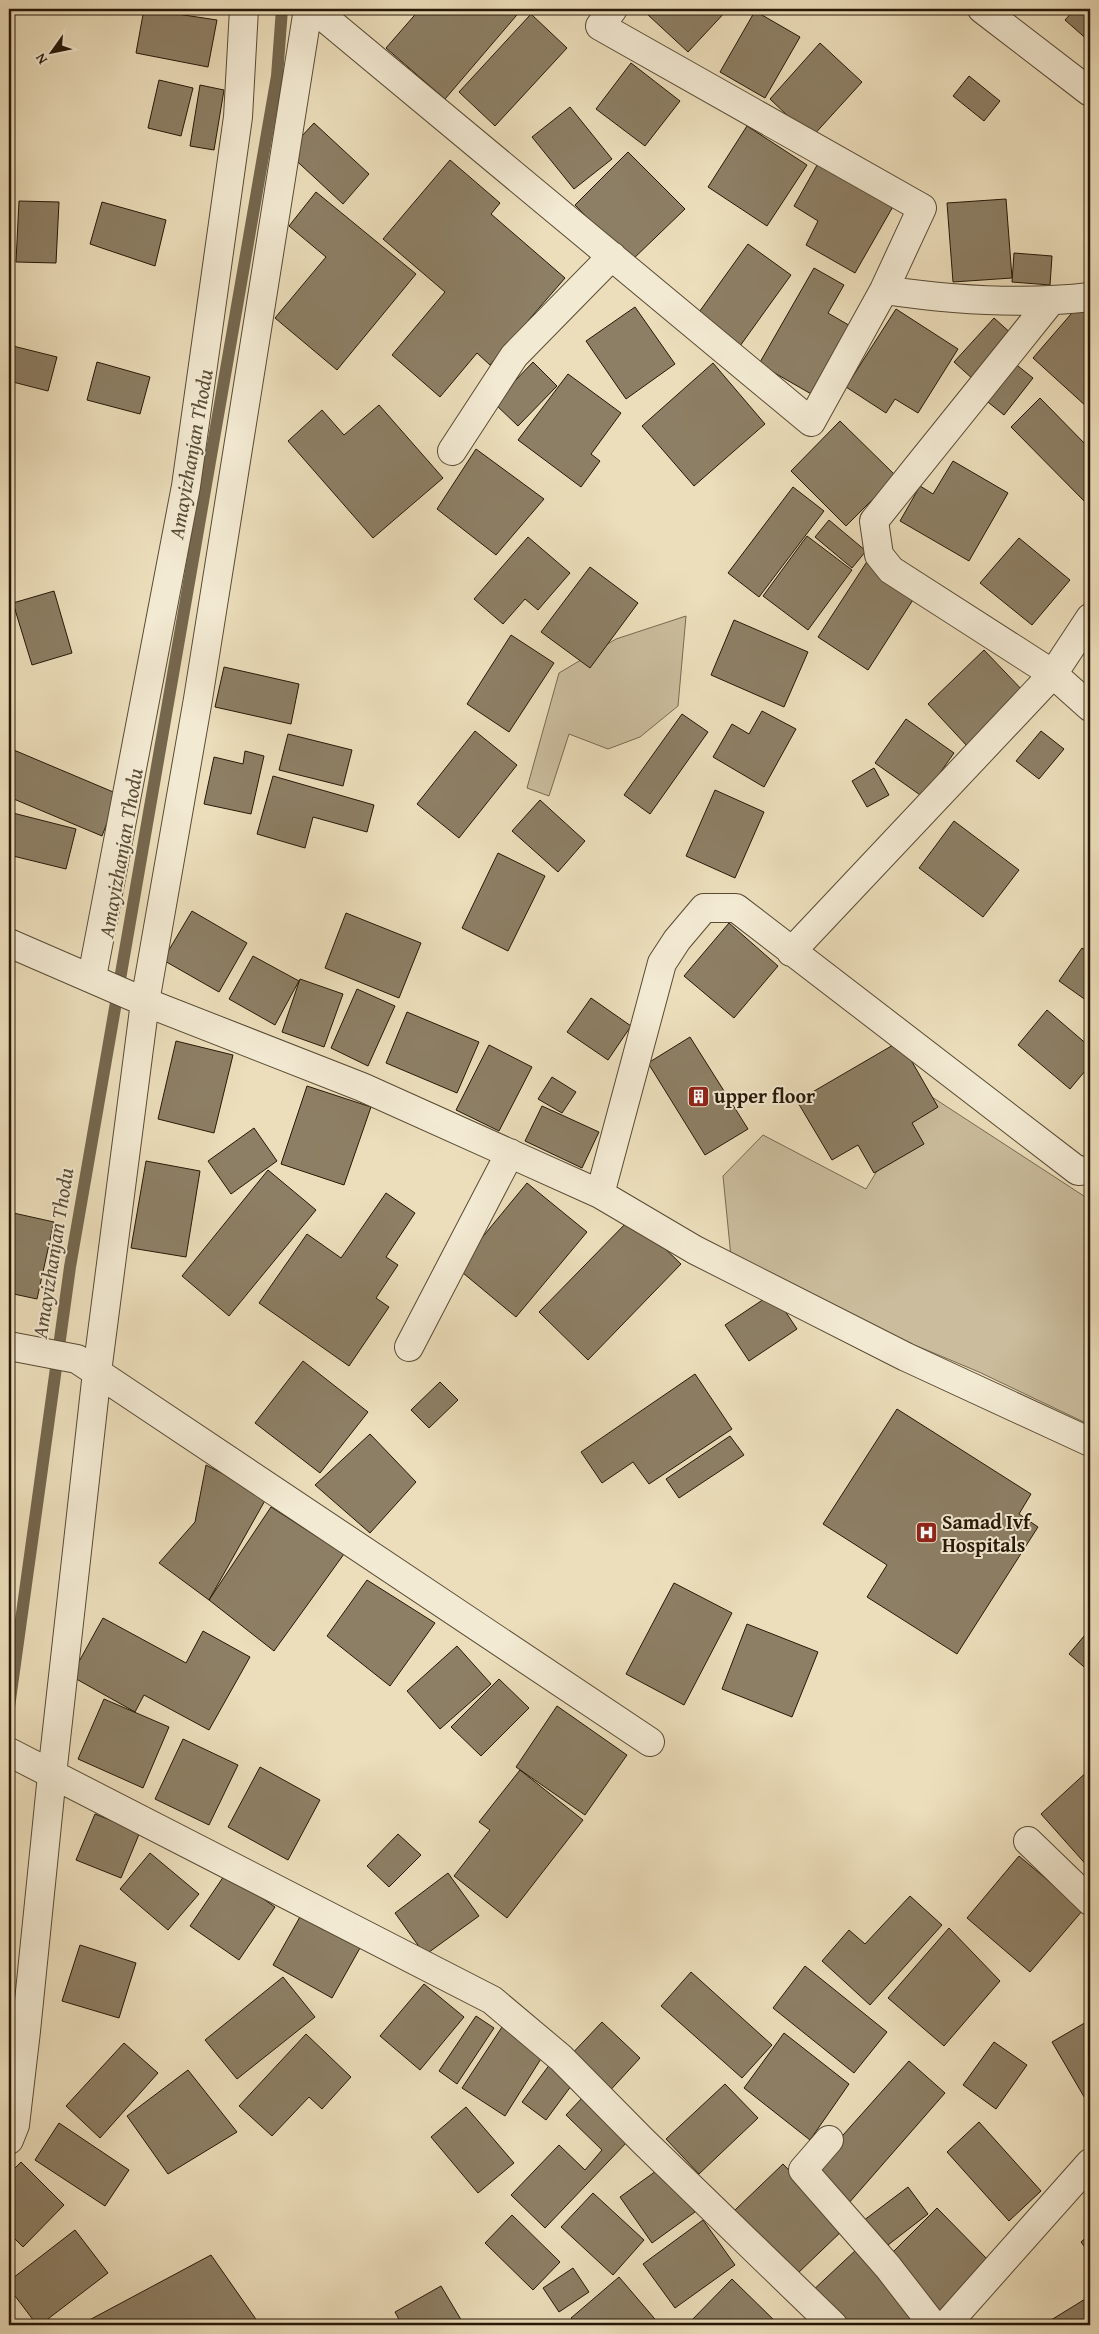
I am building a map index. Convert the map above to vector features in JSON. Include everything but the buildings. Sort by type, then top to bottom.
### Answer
[{"type":"street","points":[[92,977],[186,486],[238,117],[244,9]]},
{"type":"street","points":[[9,2140],[15,2124],[26,2031],[52,1775],[87,1366],[145,1002],[201,679],[308,9]]},
{"type":"street","points":[[314,9],[812,422],[884,290],[922,208],[600,26],[612,9]]},
{"type":"street","points":[[982,9],[1090,92]]},
{"type":"street","points":[[452,451],[514,356],[612,256]]},
{"type":"street","points":[[884,290],[938,298],[1050,302],[1090,297]]},
{"type":"street","points":[[1050,302],[874,521],[879,555],[891,570],[1053,674],[1090,707]]},
{"type":"street","points":[[791,952],[1053,674],[1090,618]]},
{"type":"street","points":[[600,1194],[662,963],[677,940],[704,908],[736,908],[1078,1171],[1090,1170]]},
{"type":"street","points":[[9,943],[92,977],[145,1002],[362,1087],[600,1194],[695,1250],[906,1357],[1090,1442]]},
{"type":"street","points":[[409,1347],[510,1153]]},
{"type":"street","points":[[9,1346],[87,1366],[650,1742]]},
{"type":"street","points":[[9,1752],[492,2000],[561,2058],[643,2141],[833,2325]]},
{"type":"street","points":[[1028,1841],[1090,1901]]},
{"type":"street","points":[[829,2140],[803,2170],[888,2268],[933,2325]]},
{"type":"street","points":[[946,2325],[1090,2163]]},
{"type":"shaded area","points":[[686,616],[678,706],[640,737],[608,749],[569,734],[549,796],[527,788],[559,673],[616,639]]},
{"type":"shaded area","points":[[932,1097],[1090,1200],[1090,1425],[979,1372],[879,1330],[731,1257],[723,1176],[763,1135],[866,1189],[910,1117]]},
{"type":"waterway","name":"Amayizhanjan Thodu","points":[[9,1707],[70,1267],[277,76],[282,9]]},
{"type":"place","name":"upper floor","points":[[698,1096]]},
{"type":"place","name":"Samad Ivf Hospitals","points":[[926,1533]]}]
